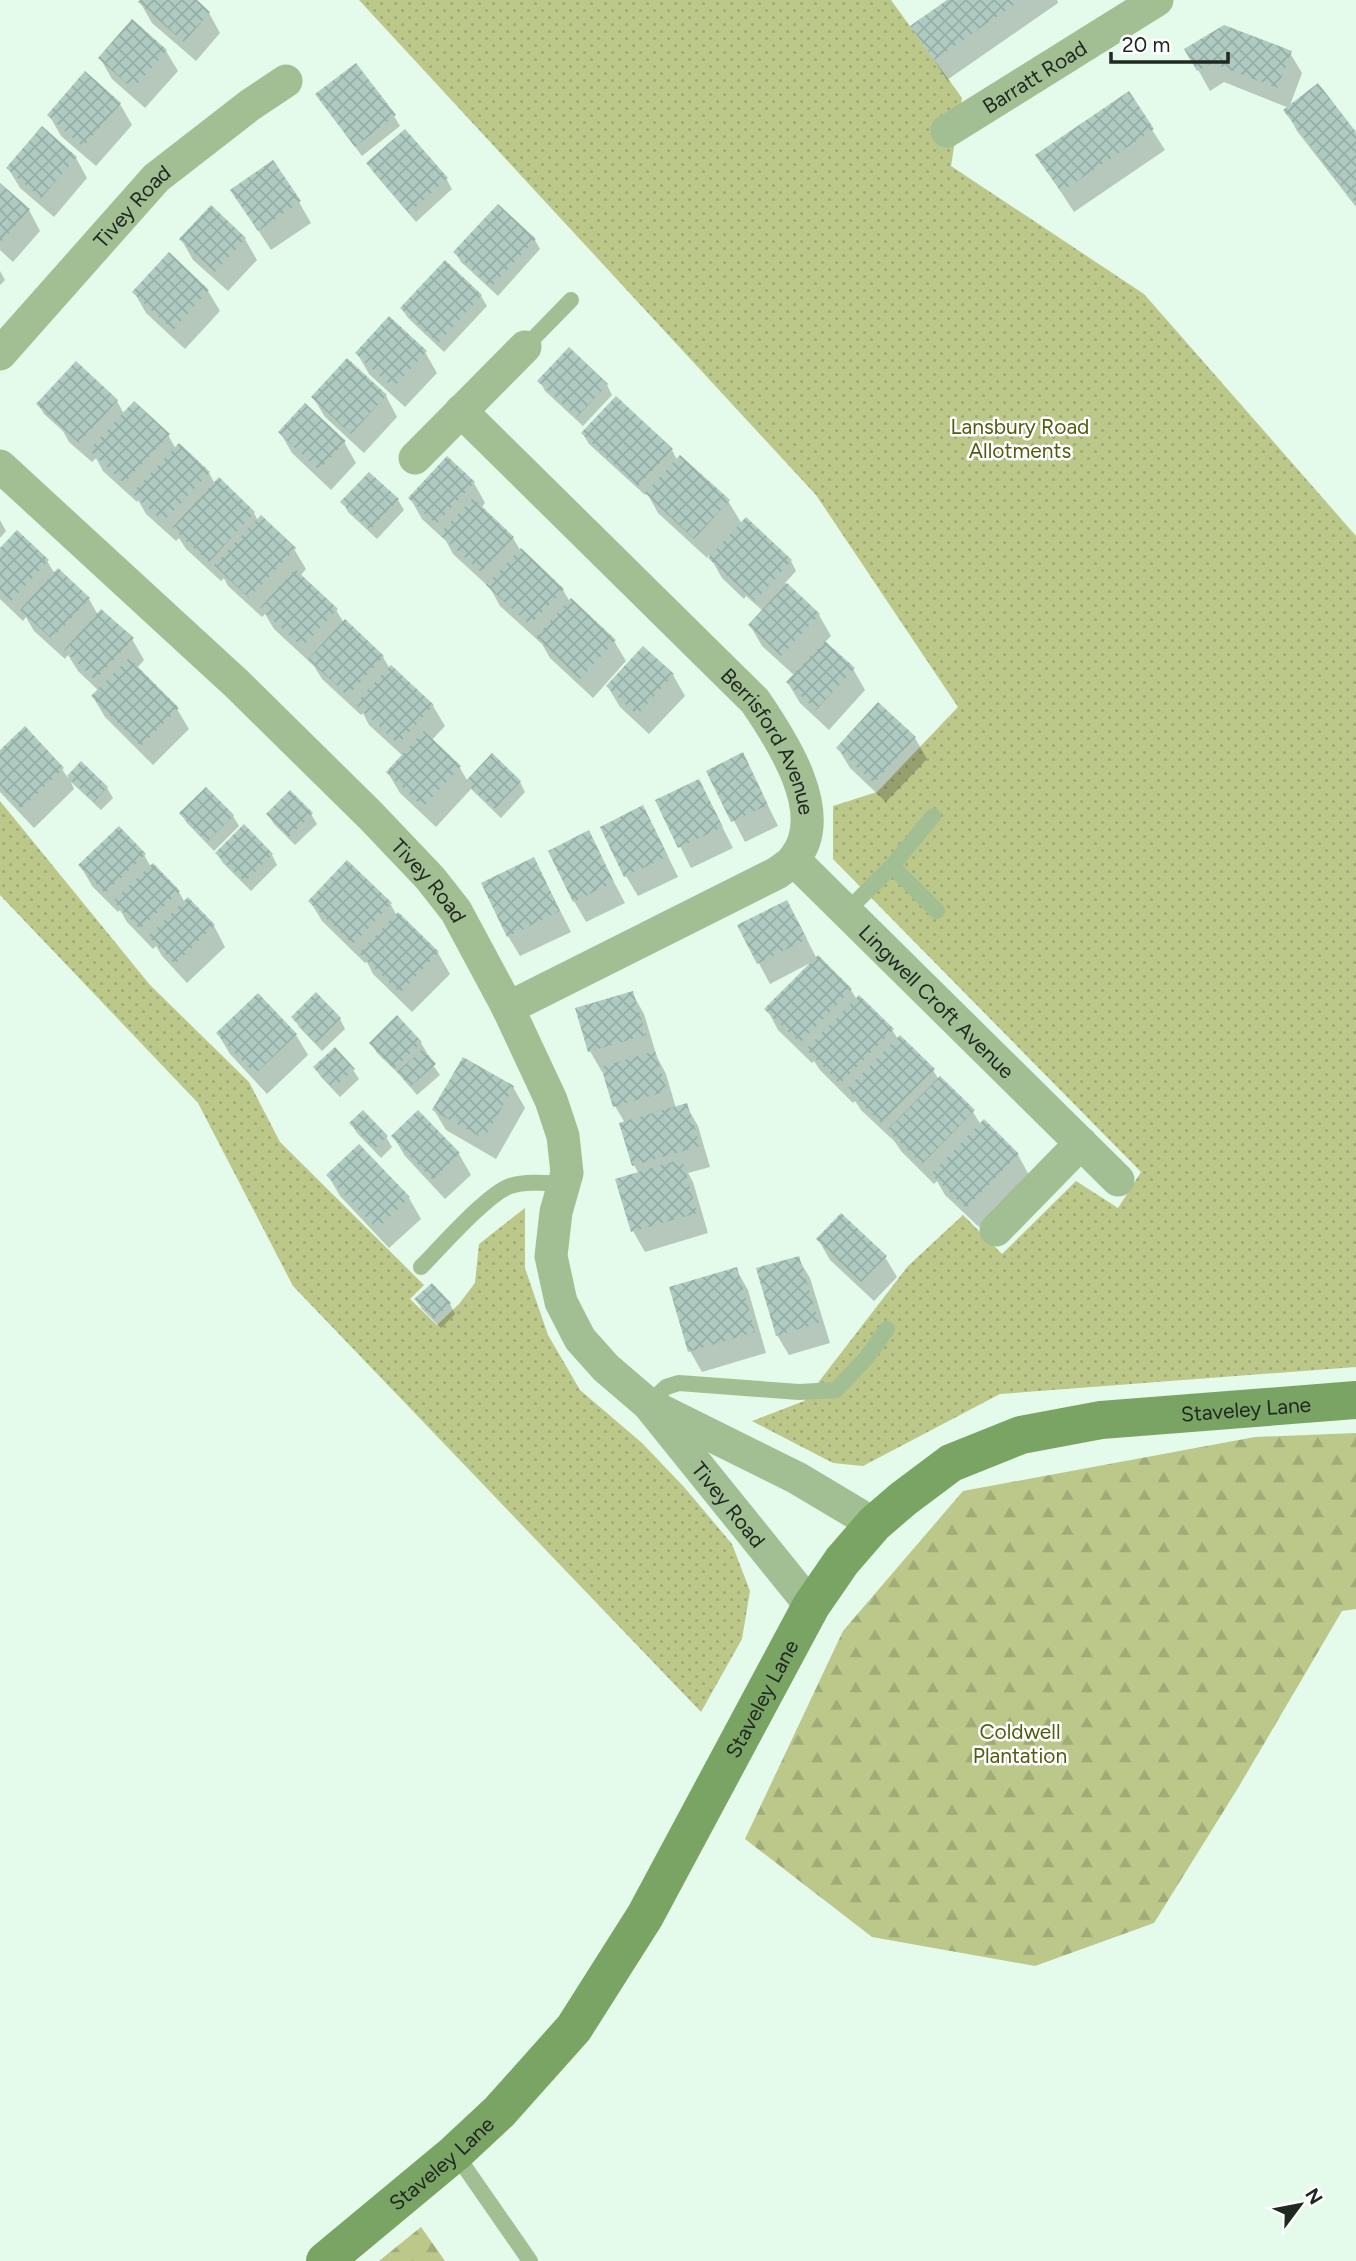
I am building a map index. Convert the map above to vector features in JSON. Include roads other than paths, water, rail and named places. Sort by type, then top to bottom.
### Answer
[{"type":"main road","name":"Staveley Lane","points":[[325,2261],[455,2153],[499,2112],[574,2028],[645,1916],[811,1606],[842,1560],[874,1524],[951,1463],[1021,1435],[1101,1420],[1356,1400]]},
{"type":"street","name":"Barratt Road","points":[[947,131],[1157,0]]},
{"type":"street","name":"Tivey Road","points":[[0,354],[156,178],[250,105],[286,81]]},
{"type":"street","points":[[415,458],[526,347]]},
{"type":"street","name":"Berrisford Avenue","points":[[461,411],[755,701],[778,734],[803,784],[806,821],[803,842],[794,860]]},
{"type":"street","name":"Tivey Road","points":[[0,466],[237,684],[430,878],[456,911],[508,1008],[551,1100],[563,1136],[567,1173],[556,1212],[551,1256],[561,1302],[580,1339],[606,1368],[648,1404],[811,1606]]},
{"type":"street","points":[[508,1008],[777,873],[794,860]]},
{"type":"street","name":"Lingwell Croft Avenue","points":[[794,860],[1118,1180]]},
{"type":"street","points":[[996,1230],[1081,1143]]},
{"type":"street","name":"Tivey Road","points":[[648,1404],[797,1478],[874,1524]]},
{"type":"lane","points":[[526,347],[570,300]]},
{"type":"lane","points":[[846,912],[891,866],[933,816]]},
{"type":"lane","points":[[891,866],[937,911]]},
{"type":"lane","points":[[421,1267],[489,1199],[508,1187],[529,1183],[564,1184]]},
{"type":"lane","points":[[648,1404],[666,1387],[679,1383],[799,1392],[836,1390],[867,1357],[887,1329]]},
{"type":"lane","points":[[455,2153],[530,2261]]},
{"type":"park label","name":"Lansbury Road Allotments","points":[[1020,438]]},
{"type":"park label","name":"Coldwell Plantation","points":[[1020,1743]]}]
